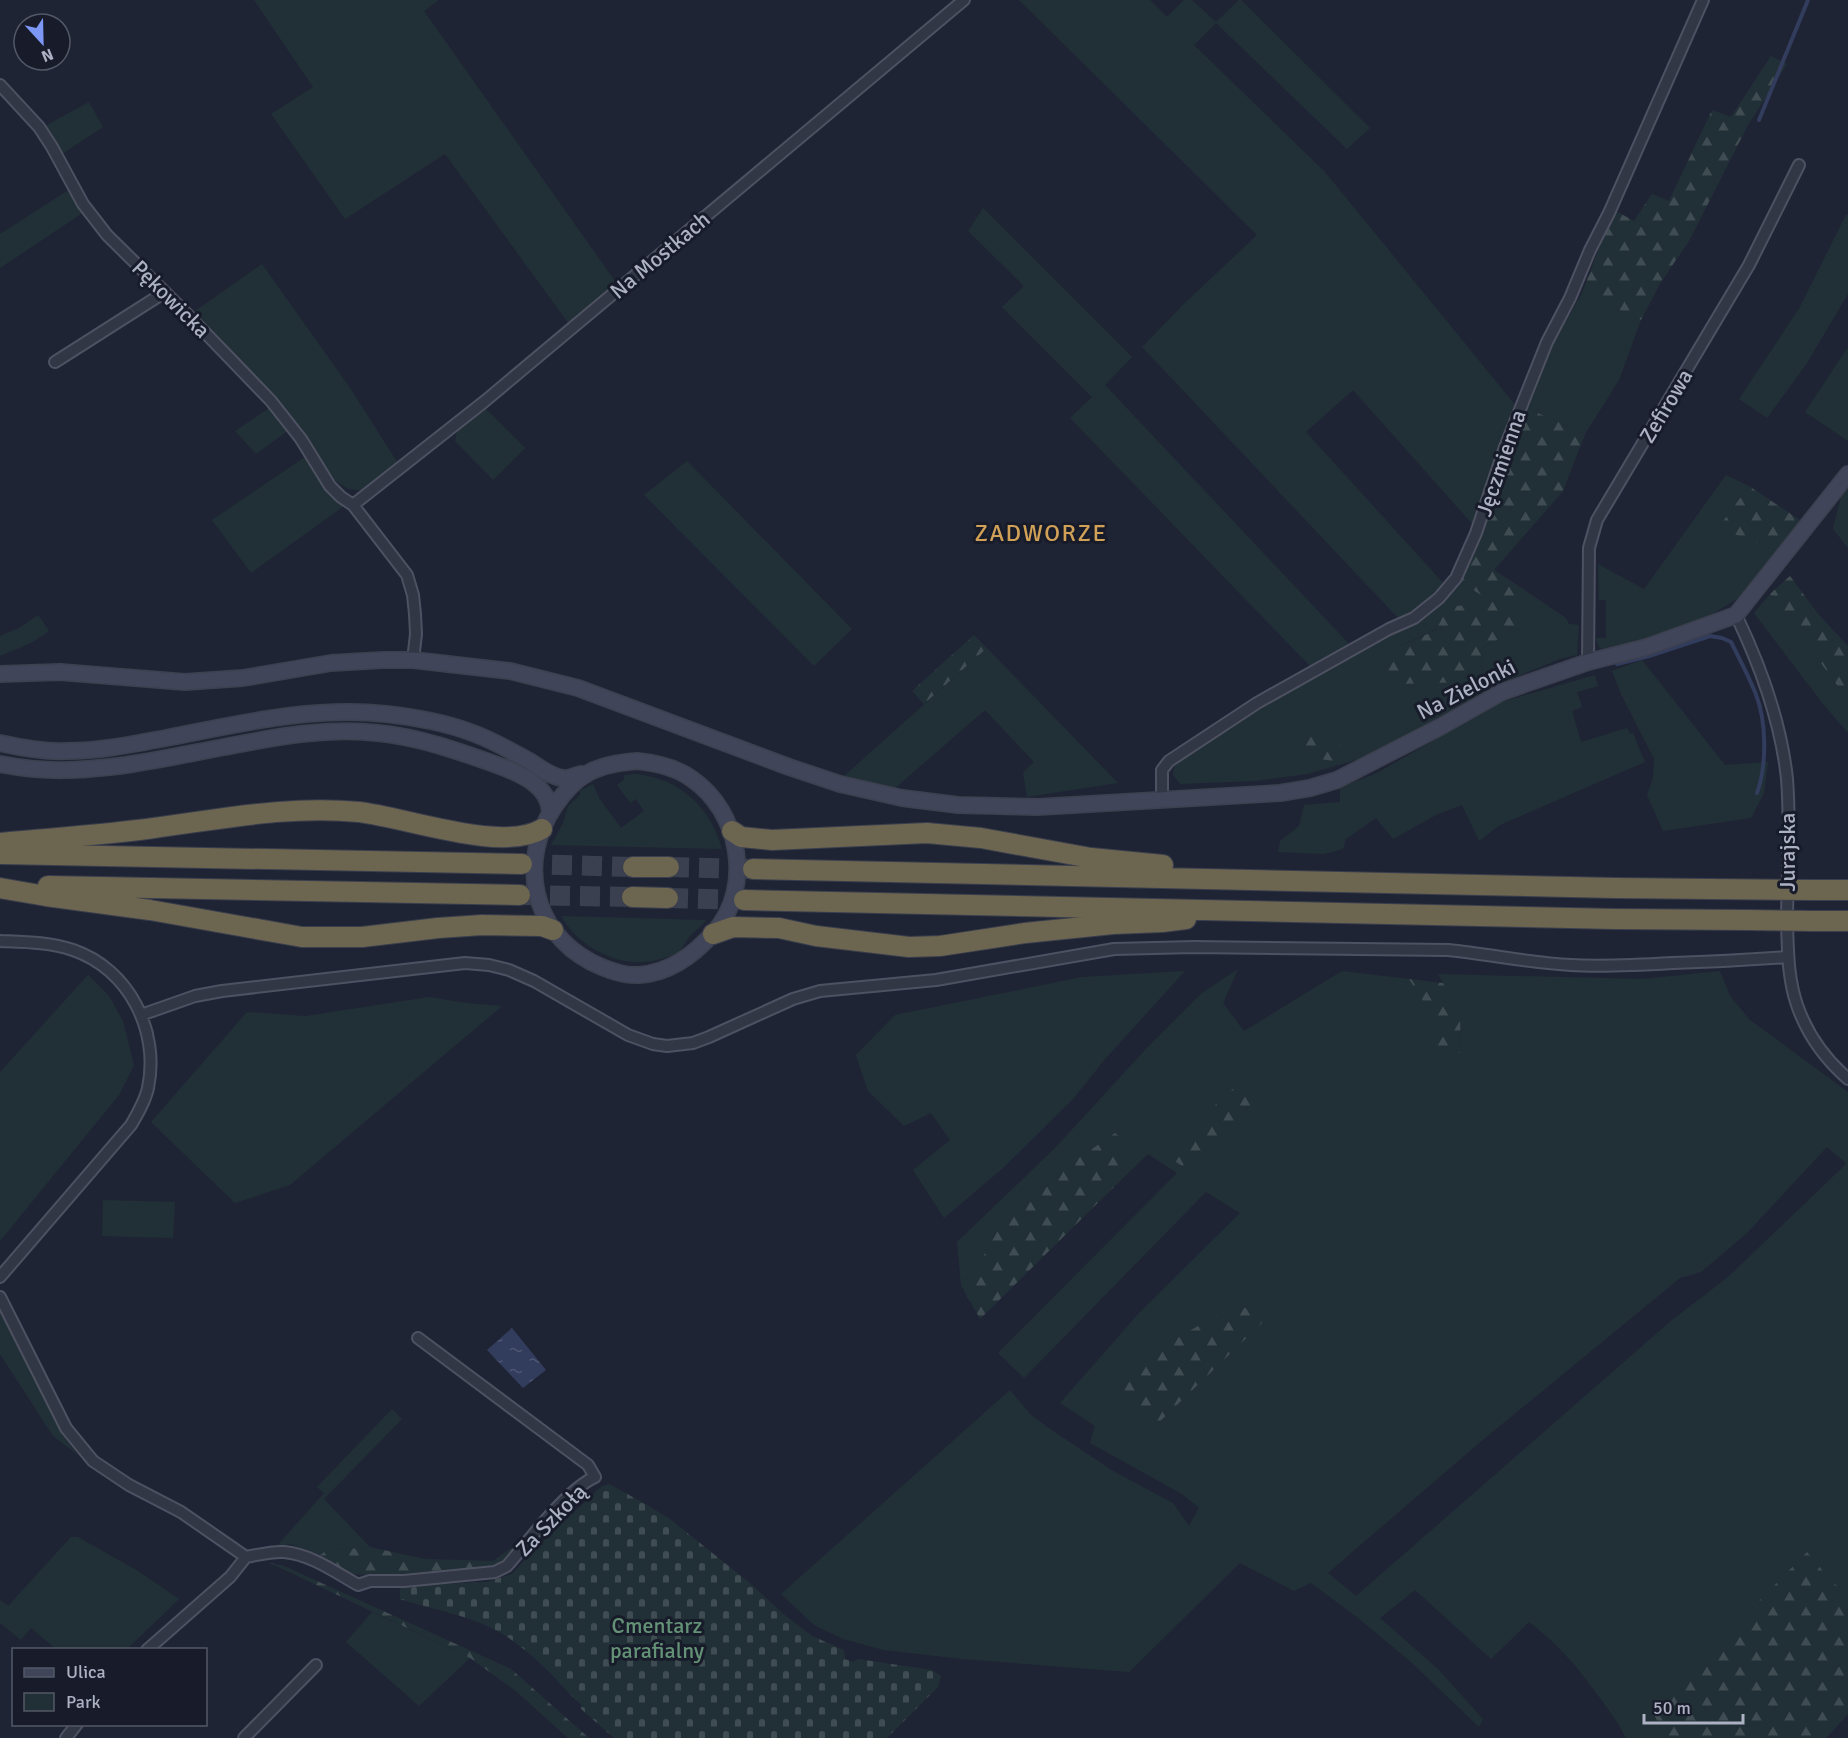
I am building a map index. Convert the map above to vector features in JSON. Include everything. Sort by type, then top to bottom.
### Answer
[{"type":"highway","points":[[0,843],[313,810],[365,813],[500,837],[526,836],[546,821]]},
{"type":"highway","points":[[732,831],[741,837],[772,840],[927,833],[953,835],[1091,858],[1162,865],[1221,879]]},
{"type":"highway","points":[[0,854],[522,864]]},
{"type":"highway","points":[[633,867],[669,867]]},
{"type":"highway","points":[[753,869],[1615,888],[1848,890]]},
{"type":"highway","points":[[0,886],[46,896],[150,910],[302,937],[362,938],[482,925],[542,926],[553,930]]},
{"type":"highway","points":[[0,886],[520,895]]},
{"type":"highway","points":[[632,897],[668,898]]},
{"type":"highway","points":[[744,900],[1615,919],[1848,921]]},
{"type":"highway","points":[[713,934],[733,927],[780,928],[816,936],[889,946],[940,946],[1065,929],[1162,922],[1258,911]]},
{"type":"street","name":"Na Mostkach","points":[[353,505],[486,401],[964,0]]},
{"type":"street","name":"Jęczmienna","points":[[1162,799],[1162,770],[1169,761],[1257,703],[1389,629],[1414,618],[1439,598],[1456,578],[1476,533],[1505,447],[1547,342],[1609,213],[1703,0]]},
{"type":"street","name":"Pękowicka","points":[[0,85],[39,127],[84,204],[107,235],[271,401],[301,439],[330,486],[341,498],[353,505],[407,574],[415,614],[414,660]]},
{"type":"street","name":"Zefirowa","points":[[1588,662],[1589,548],[1597,520],[1749,265],[1799,165]]},
{"type":"street","points":[[56,362],[165,292]]},
{"type":"street","points":[[1736,615],[1848,474]]},
{"type":"street","name":"Na Zielonki","points":[[0,674],[60,672],[185,682],[243,678],[331,663],[383,660],[414,660],[510,671],[578,688],[840,784],[881,794],[958,805],[1038,807],[1280,793],[1310,788],[1337,780],[1502,692],[1588,662],[1647,647],[1736,615]]},
{"type":"street","name":"Jurajska","points":[[1736,615],[1766,684],[1775,714],[1787,779],[1788,957],[1796,1004],[1808,1032],[1824,1056],[1848,1079]]},
{"type":"street","points":[[0,743],[44,750],[86,750],[300,714],[331,711],[385,713],[436,722],[471,732],[499,744],[546,771],[564,778],[584,774],[609,764],[637,760],[668,766],[692,778],[723,811],[732,831],[737,849],[736,882],[725,916],[713,934],[696,952],[682,961],[656,971],[639,975],[620,973],[583,957],[563,943],[553,930],[541,905],[534,878],[536,849],[546,821],[549,803],[543,792],[514,771],[459,751],[428,741],[353,731],[303,733],[87,770],[48,771],[0,764]]},
{"type":"street","points":[[546,821],[564,792],[584,774]]},
{"type":"street","points":[[0,941],[53,945],[75,951],[102,966],[121,982],[129,993],[141,1015],[150,1047],[150,1072],[144,1102],[131,1125],[0,1277]]},
{"type":"street","points":[[141,1015],[195,996],[222,991],[465,963],[509,970],[534,981],[628,1035],[653,1044],[667,1046],[693,1043],[793,999],[820,991],[936,980],[1114,949],[1194,947],[1448,950],[1550,964],[1584,966],[1731,962],[1788,957]]},
{"type":"street","points":[[0,1297],[66,1428],[93,1461],[129,1485],[181,1512],[246,1557],[230,1577],[149,1648]]},
{"type":"street","name":"Za Szkołą","points":[[246,1557],[282,1552],[298,1554],[358,1585],[370,1581],[404,1581],[495,1572],[507,1566],[568,1497],[595,1477],[588,1466],[418,1338]]},
{"type":"street","points":[[244,1738],[316,1665]]},
{"type":"street","points":[[66,1738],[76,1726]]},
{"type":"green space","points":[[254,0],[439,0],[424,11],[617,284],[569,324],[445,154],[345,219],[271,114],[313,87]]},
{"type":"green space","points":[[1019,0],[1150,0],[1167,17],[1184,0],[1192,0],[1216,22],[1241,0],[1370,128],[1347,149],[1216,23],[1194,45],[1325,172],[1516,406],[1475,527],[1353,390],[1306,432],[1445,585],[1436,596],[1399,619],[1142,347],[1257,235]]},
{"type":"green space","points":[[1771,56],[1787,64],[1748,125],[1689,241],[1661,282],[1641,320],[1582,293],[1614,210],[1634,221],[1652,194],[1669,201],[1712,110],[1731,117]]},
{"type":"green space","points":[[89,102],[103,127],[62,154],[45,126]]},
{"type":"green space","points":[[70,189],[81,214],[0,268],[0,234]]},
{"type":"green space","points":[[983,208],[1132,357],[1105,385],[1352,647],[1311,667],[1070,418],[1092,397],[1002,307],[1024,286],[968,231]]},
{"type":"green space","points":[[1848,215],[1848,294],[1807,363],[1767,418],[1739,399],[1800,307]]},
{"type":"green space","points":[[262,264],[350,388],[399,465],[366,491],[348,489],[336,481],[272,396],[195,311]]},
{"type":"green space","points":[[1582,293],[1641,320],[1619,380],[1585,434],[1527,408],[1550,349]]},
{"type":"green space","points":[[1848,347],[1848,441],[1805,412]]},
{"type":"green space","points":[[271,407],[289,430],[256,454],[235,431]]},
{"type":"green space","points":[[484,407],[525,448],[493,480],[455,441],[457,430]]},
{"type":"green space","points":[[1527,408],[1585,434],[1563,491],[1494,570],[1529,593],[1509,611],[1523,626],[1482,648],[1481,673],[1468,682],[1399,684],[1383,668],[1392,650],[1436,630],[1448,607],[1492,602],[1459,581],[1482,534]]},
{"type":"green space","points":[[305,457],[320,482],[344,506],[251,573],[212,520]]},
{"type":"green space","points":[[687,461],[852,629],[814,666],[644,495]]},
{"type":"green space","points":[[1726,475],[1749,486],[1719,528],[1779,551],[1743,595],[1701,621],[1634,642],[1602,649],[1599,647],[1596,638],[1606,638],[1606,600],[1599,600],[1598,564],[1644,589]]},
{"type":"green space","points":[[1749,486],[1800,520],[1779,551],[1718,528]]},
{"type":"green space","points":[[1848,489],[1848,548],[1833,529],[1841,497]]},
{"type":"green space","points":[[1790,576],[1818,614],[1848,646],[1848,700],[1770,594]]},
{"type":"green space","points":[[1459,581],[1493,602],[1392,650],[1468,682],[1481,673],[1482,648],[1523,626],[1508,611],[1529,593],[1566,618],[1569,624],[1579,625],[1577,655],[1560,659],[1501,683],[1367,757],[1307,774],[1255,781],[1180,784],[1173,775],[1175,761],[1261,705],[1362,647]]},
{"type":"green space","points":[[1770,594],[1848,700],[1848,733],[1754,613]]},
{"type":"green space","points":[[39,616],[49,631],[31,643],[0,656],[0,636]]},
{"type":"green space","points":[[974,635],[987,648],[924,704],[912,691]]},
{"type":"green space","points":[[987,648],[1118,783],[1027,797],[1023,772],[1034,762],[985,710],[886,796],[843,777]]},
{"type":"green space","points":[[1642,660],[1725,765],[1768,762],[1764,793],[1751,818],[1663,831],[1647,795],[1653,778],[1654,759],[1612,671]]},
{"type":"green space","points":[[1595,675],[1598,686],[1577,692],[1582,707],[1572,711],[1581,742],[1627,728],[1630,734],[1633,733],[1645,762],[1500,825],[1479,841],[1462,805],[1438,814],[1393,839],[1376,818],[1346,839],[1343,849],[1324,854],[1278,852],[1280,841],[1299,826],[1304,805],[1340,802],[1340,787],[1375,774],[1501,702]]},
{"type":"green space","points":[[1310,730],[1340,745],[1337,762],[1304,756],[1298,735]]},
{"type":"green space","points":[[635,774],[665,781],[690,797],[710,820],[722,849],[551,845],[563,823],[568,806],[580,795],[580,791],[593,784],[599,798],[621,828],[644,811],[636,799],[630,803],[617,785],[624,780],[624,775]]},
{"type":"green space","points":[[561,916],[706,920],[690,936],[679,952],[657,960],[643,962],[615,958],[602,953],[579,938]]},
{"type":"green space","points":[[1238,969],[1223,1003],[1244,1031],[1342,971],[1409,979],[1461,1052],[1460,1015],[1438,974],[1642,979],[1720,971],[1730,996],[1750,1020],[1848,1092],[1848,1592],[1833,1583],[1807,1553],[1652,1710],[1665,1738],[1626,1738],[1609,1710],[1574,1664],[1529,1622],[1491,1659],[1415,1590],[1380,1618],[1438,1669],[1483,1719],[1479,1727],[1411,1662],[1311,1583],[1294,1591],[1240,1563],[1129,1672],[962,1659],[884,1650],[843,1639],[814,1625],[781,1594],[1010,1390],[1031,1415],[1053,1431],[1113,1471],[1173,1503],[1189,1526],[1199,1508],[1182,1494],[1090,1443],[1095,1426],[1060,1403],[1139,1313],[1240,1213],[1206,1192],[1024,1378],[998,1353],[1177,1173],[1148,1154],[1122,1179],[1122,1139],[1115,1133],[1007,1211],[986,1252],[961,1285],[957,1242],[1055,1148],[1145,1050],[1202,993]],"holes":[[[1827,1147],[1846,1163],[1844,1166],[1728,1277],[1672,1320],[1356,1596],[1328,1573],[1478,1444],[1680,1278],[1701,1272],[1746,1234]],[[1164,1337],[1179,1337],[1114,1390]]]},
{"type":"green space","points":[[1185,971],[1106,1058],[1073,1099],[1002,1169],[944,1218],[913,1170],[950,1140],[931,1113],[904,1126],[868,1091],[856,1055],[895,1015],[1082,977]]},
{"type":"green space","points":[[88,975],[109,996],[123,1021],[134,1065],[119,1095],[0,1241],[0,1072]]},
{"type":"green space","points":[[1409,979],[1443,983],[1460,1015],[1461,1052],[1444,1060],[1429,1038],[1440,1027]]},
{"type":"green space","points":[[429,997],[502,1006],[290,1185],[235,1203],[151,1122],[247,1012],[306,1016]]},
{"type":"green space","points":[[1243,1080],[1259,1109],[1217,1151],[1182,1166],[1167,1156],[1219,1101]]},
{"type":"green space","points":[[1115,1133],[1122,1138],[1122,1179],[980,1319],[961,1285],[986,1252],[1007,1211],[1063,1155],[1079,1158]]},
{"type":"green space","points":[[103,1200],[175,1202],[173,1238],[102,1236]]},
{"type":"green space","points":[[1238,1303],[1264,1321],[1152,1429],[1114,1390],[1164,1337],[1179,1337]]},
{"type":"green space","points":[[0,1312],[64,1437],[78,1455],[53,1436],[0,1354]]},
{"type":"green space","points":[[392,1409],[402,1419],[324,1499],[370,1547],[326,1551],[320,1555],[290,1544],[276,1547],[324,1493],[317,1487]]},
{"type":"green space","name":"Cmentarz parafialny","points":[[609,1484],[670,1519],[812,1636],[844,1650],[845,1659],[853,1662],[858,1659],[932,1670],[941,1676],[938,1687],[887,1738],[614,1738],[581,1709],[581,1704],[543,1666],[508,1638],[477,1622],[400,1599],[400,1586],[487,1582],[512,1574],[536,1548],[601,1487]]},
{"type":"green space","points":[[71,1537],[78,1537],[138,1571],[179,1599],[128,1648],[55,1648],[31,1628],[21,1640],[0,1623],[0,1600],[8,1606]]},
{"type":"green space","points":[[523,1540],[507,1562],[494,1568],[405,1577],[351,1574],[320,1555],[326,1551],[370,1547],[424,1559],[493,1561]]},
{"type":"green space","points":[[1807,1552],[1833,1583],[1848,1592],[1848,1714],[1826,1738],[1665,1738],[1652,1710]]},
{"type":"green space","points":[[270,1563],[284,1566],[511,1669],[589,1738],[568,1738],[516,1691],[470,1658]]},
{"type":"green space","points":[[372,1612],[470,1658],[419,1706],[346,1642]]},
{"type":"water","points":[[512,1328],[546,1370],[523,1388],[487,1350]]},
{"type":"waterway","points":[[1759,120],[1808,0]]},
{"type":"waterway","points":[[1617,664],[1710,636],[1731,642],[1755,692],[1762,716],[1764,756],[1757,793]]},
{"type":"tunnel","points":[[522,864],[633,867]]},
{"type":"tunnel","points":[[669,867],[753,869]]},
{"type":"tunnel","points":[[520,895],[632,897]]},
{"type":"tunnel","points":[[668,898],[744,900]]},
{"type":"district","name":"ZADWORZE","points":[[1041,533]]}]
